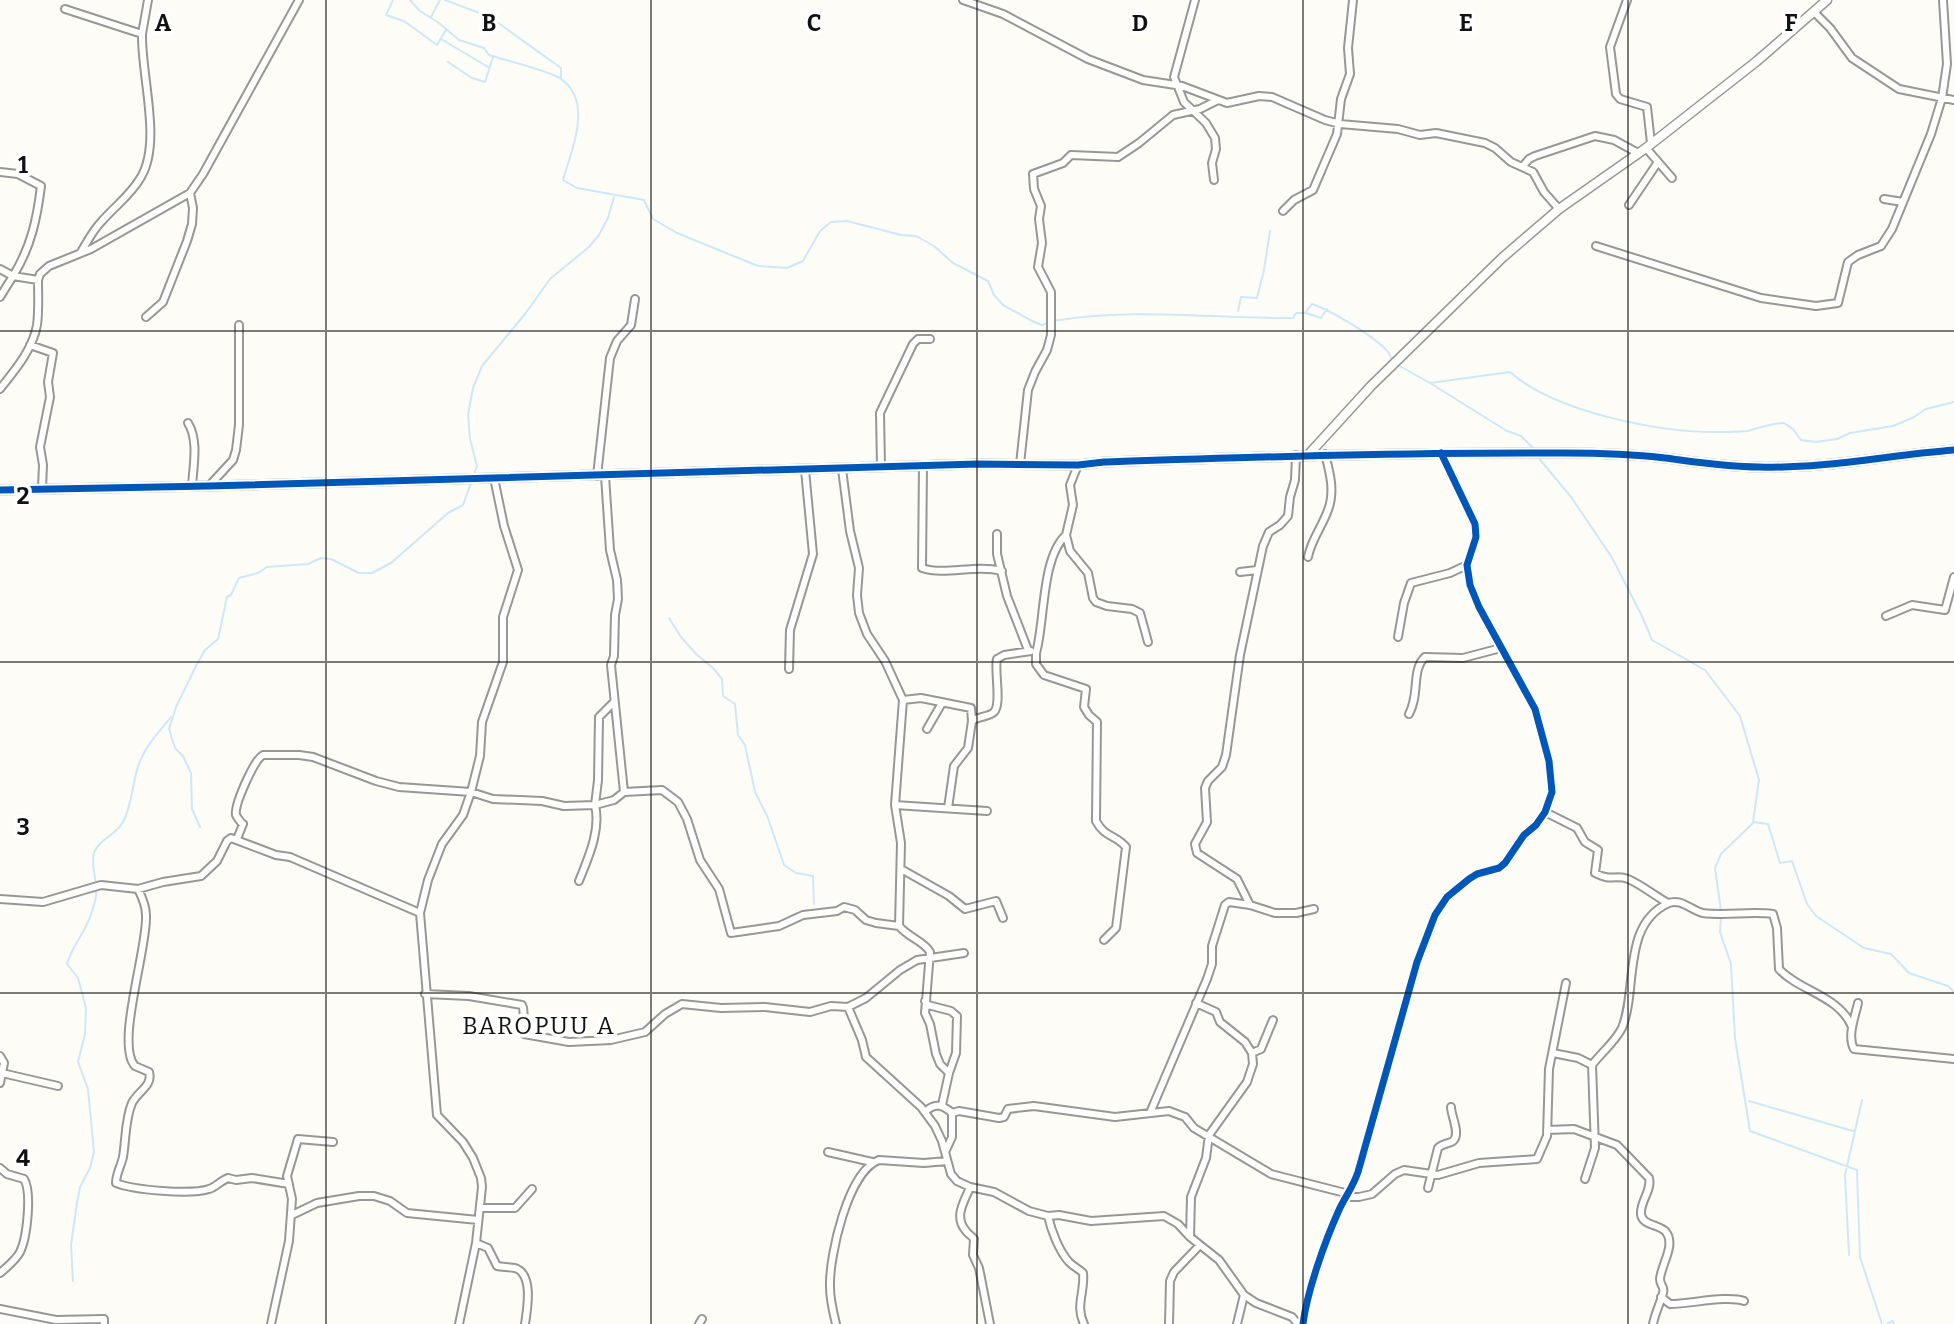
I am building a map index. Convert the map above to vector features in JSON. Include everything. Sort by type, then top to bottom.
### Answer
[{"type":"street","points":[[81,253],[102,220],[135,186],[150,155],[142,34],[148,0]]},
{"type":"street","points":[[0,388],[18,366],[37,326],[40,274],[49,266],[81,253],[190,193],[299,0]]},
{"type":"street","points":[[963,0],[972,1],[1014,19],[1108,67],[1143,80],[1177,85],[1231,103],[1259,96],[1272,97],[1340,124],[1398,129],[1420,135],[1436,133],[1485,143],[1511,162],[1534,173],[1543,190],[1559,209]]},
{"type":"street","points":[[1195,0],[1174,74],[1184,102],[1206,122],[1215,138],[1212,163],[1214,180]]},
{"type":"street","points":[[1283,211],[1294,200],[1315,188],[1340,124],[1341,99],[1350,74],[1348,48],[1353,0]]},
{"type":"street","points":[[1627,0],[1611,47],[1616,94],[1620,99],[1647,107],[1645,148]]},
{"type":"street","points":[[1309,454],[1371,386],[1502,258],[1559,209],[1645,148],[1756,61],[1827,0]]},
{"type":"street","points":[[1596,246],[1761,298],[1816,306],[1838,303],[1848,262],[1884,243],[1927,144],[1942,98],[1947,64],[1943,0]]},
{"type":"street","points":[[65,9],[142,34]]},
{"type":"street","points":[[1814,12],[1830,28],[1852,58],[1890,85],[1954,100]]},
{"type":"street","points":[[1020,464],[1028,390],[1047,350],[1051,334],[1051,292],[1038,267],[1042,243],[1039,219],[1041,206],[1034,189],[1033,174],[1063,163],[1071,155],[1118,157],[1173,115],[1193,111],[1218,100]]},
{"type":"street","points":[[1523,166],[1535,156],[1595,136],[1645,148],[1672,178]]},
{"type":"street","points":[[1629,205],[1658,162]]},
{"type":"street","points":[[0,172],[18,174],[41,186],[32,240],[0,297]]},
{"type":"street","points":[[146,317],[163,302],[187,242],[192,216],[190,193]]},
{"type":"street","points":[[1884,199],[1903,202]]},
{"type":"street","points":[[0,269],[13,276],[38,280]]},
{"type":"street","points":[[624,792],[611,665],[618,590],[601,476],[610,358],[617,341],[631,325],[635,299]]},
{"type":"street","points":[[209,486],[233,460],[236,450],[239,425],[239,325]]},
{"type":"street","points":[[881,467],[880,413],[913,344],[918,339],[930,339]]},
{"type":"street","points":[[30,345],[53,353],[48,382],[50,397],[40,447],[43,466],[41,488]]},
{"type":"street","points":[[188,423],[193,431],[194,445],[192,487]]},
{"type":"street","points":[[0,490],[923,466],[1078,465],[1309,454],[1600,453],[1729,467],[1763,468],[1833,464],[1954,450]]},
{"type":"street","points":[[848,1007],[866,1057],[925,1112],[935,1126],[951,1174],[957,1181],[994,1192],[1029,1211],[1048,1216],[1059,1215],[1091,1221],[1164,1216],[1178,1224],[1199,1246],[1219,1260],[1244,1295],[1301,1324],[1309,1291],[1335,1219],[1358,1172],[1417,962],[1435,915],[1447,897],[1469,879],[1499,868],[1505,863],[1524,835],[1545,813],[1553,786],[1541,728],[1529,695],[1479,607],[1471,585],[1467,565],[1476,537],[1475,524],[1441,453]]},
{"type":"street","points":[[1308,558],[1331,496],[1331,476],[1325,454]]},
{"type":"street","points":[[1250,905],[1237,879],[1197,853],[1195,844],[1207,822],[1205,797],[1208,781],[1222,767],[1226,755],[1240,656],[1257,570],[1267,535],[1288,516],[1295,480],[1296,455]]},
{"type":"street","points":[[1078,465],[1070,485],[1073,505],[1066,535],[1059,544],[1050,570],[1036,664],[1044,675],[1086,689],[1084,707],[1097,722],[1096,821],[1101,831],[1126,847],[1116,928],[1104,940]]},
{"type":"street","points":[[923,466],[922,568],[961,570],[976,567],[1002,571]]},
{"type":"street","points":[[842,469],[850,531],[859,568],[859,613],[867,634],[885,662],[903,700],[895,805],[901,843],[899,926],[907,936],[925,945],[930,952],[925,1013],[936,1054],[940,1064],[949,1073]]},
{"type":"street","points":[[789,669],[790,627],[813,554],[805,470]]},
{"type":"street","points":[[459,1324],[476,1243],[481,1178],[463,1142],[437,1115],[420,913],[428,880],[439,853],[463,815],[471,792],[480,756],[482,722],[503,662],[503,617],[517,570],[494,478]]},
{"type":"street","points":[[997,534],[996,547],[1010,607],[1028,650]]},
{"type":"street","points":[[1066,535],[1070,551],[1091,579],[1093,598],[1107,606],[1138,611],[1142,615],[1148,642]]},
{"type":"street","points":[[1398,637],[1404,603],[1411,583],[1450,573],[1467,565]]},
{"type":"street","points":[[1240,572],[1257,570]]},
{"type":"street","points":[[1886,616],[1912,605],[1945,610],[1954,577]]},
{"type":"street","points":[[1409,714],[1416,698],[1418,670],[1425,657],[1463,658],[1501,648]]},
{"type":"street","points":[[972,721],[996,710],[997,659],[1028,650],[1036,653]]},
{"type":"street","points":[[903,700],[921,698],[942,704],[970,706],[972,721],[968,748],[954,766],[948,808]]},
{"type":"street","points":[[579,881],[593,844],[597,813],[595,805],[599,717],[614,702]]},
{"type":"street","points":[[927,729],[942,704]]},
{"type":"street","points":[[237,839],[243,824],[236,814],[237,808],[253,764],[263,755],[313,757],[399,787],[471,792],[493,799],[564,806],[595,805],[614,800],[624,792],[662,790],[678,802],[687,819],[700,860],[719,889],[731,933],[779,926],[803,915],[837,911],[844,907],[855,909],[866,920],[899,926]]},
{"type":"street","points":[[895,805],[987,811]]},
{"type":"street","points":[[1545,813],[1577,828],[1585,842],[1598,850],[1595,873],[1606,878],[1620,877],[1630,880],[1668,903],[1687,905],[1705,913],[1773,914],[1777,928],[1779,969],[1833,1004],[1850,1020],[1852,1027]]},
{"type":"street","points":[[0,899],[43,902],[101,885],[138,889],[201,876],[217,861],[227,841],[237,839],[276,856],[296,860],[420,913]]},
{"type":"street","points":[[901,869],[949,896],[965,909],[996,901],[1003,918]]},
{"type":"street","points":[[138,889],[147,919],[140,971],[131,1010],[128,1055],[130,1062],[149,1072],[150,1078],[146,1088],[131,1105],[116,1183],[194,1191],[207,1190],[228,1178],[253,1178],[289,1184]]},
{"type":"street","points":[[1150,1113],[1212,964],[1212,946],[1225,905],[1229,902],[1250,905],[1276,913],[1314,909]]},
{"type":"street","points":[[1585,1179],[1592,1161],[1595,1135],[1592,1065],[1621,1030],[1626,1017],[1641,932],[1651,916],[1668,903]]},
{"type":"street","points":[[425,994],[469,996],[522,1005],[524,1034],[569,1042],[611,1040],[645,1032],[664,1014],[682,1004],[721,1008],[765,1007],[810,1012],[831,1006],[848,1007],[866,998],[900,970],[917,960],[964,953]]},
{"type":"street","points":[[952,1113],[959,1111],[999,1118],[1004,1117],[1008,1109],[1013,1107],[1024,1109],[1034,1106],[1115,1116],[1178,1112],[1194,1128],[1271,1174],[1359,1197],[1372,1194],[1399,1171],[1411,1169],[1433,1174],[1492,1161],[1536,1160],[1544,1145],[1547,1130],[1549,1069],[1566,983]]},
{"type":"street","points":[[925,1001],[928,1005],[951,1011],[957,1016],[956,1053],[942,1105]]},
{"type":"street","points":[[1190,1237],[1191,1197],[1206,1158],[1209,1135],[1247,1082],[1253,1064],[1252,1053],[1245,1042],[1220,1022],[1216,1012],[1196,1003]]},
{"type":"street","points":[[1858,1003],[1852,1027],[1851,1045],[1854,1049],[1954,1059]]},
{"type":"street","points":[[1252,1053],[1261,1049],[1273,1020]]},
{"type":"street","points":[[1553,1053],[1578,1058],[1592,1065]]},
{"type":"street","points":[[0,1056],[5,1063],[0,1083]]},
{"type":"street","points":[[2,1073],[58,1086]]},
{"type":"street","points":[[925,1112],[933,1106],[942,1105],[952,1113]]},
{"type":"street","points":[[1428,1188],[1438,1148],[1455,1139],[1457,1130],[1451,1107]]},
{"type":"street","points":[[945,1152],[952,1137],[952,1113]]},
{"type":"street","points":[[1547,1130],[1574,1129],[1617,1144],[1648,1178],[1649,1191],[1641,1213],[1642,1218],[1668,1233],[1668,1252],[1660,1277],[1664,1289],[1653,1324]]},
{"type":"street","points":[[271,1324],[292,1215],[288,1171],[299,1138],[333,1142]]},
{"type":"street","points":[[828,1152],[872,1162],[887,1159],[924,1163],[947,1161]]},
{"type":"street","points":[[836,1324],[830,1286],[833,1248],[852,1192],[872,1162]]},
{"type":"street","points":[[0,1168],[7,1174],[24,1180],[28,1187],[26,1228],[20,1252],[0,1273]]},
{"type":"street","points":[[970,1186],[959,1214],[965,1230],[974,1239],[974,1255],[990,1324]]},
{"type":"street","points":[[480,1208],[515,1208],[532,1189]]},
{"type":"street","points":[[292,1215],[317,1203],[374,1196],[390,1201],[407,1213],[478,1220]]},
{"type":"street","points":[[1048,1216],[1050,1228],[1062,1251],[1069,1262],[1083,1273],[1084,1282],[1078,1307],[1084,1324]]},
{"type":"street","points":[[476,1243],[488,1248],[497,1266],[514,1268],[523,1276],[527,1297],[526,1324]]},
{"type":"street","points":[[1169,1324],[1170,1280],[1174,1272],[1199,1246]]},
{"type":"street","points":[[1237,1324],[1244,1295]]},
{"type":"street","points":[[1661,1297],[1670,1304],[1714,1300],[1744,1301]]},
{"type":"street","points":[[0,1309],[56,1320],[104,1319],[104,1324]]},
{"type":"waterway","points":[[393,0],[386,15],[404,21],[437,45],[446,30]]},
{"type":"waterway","points":[[410,0],[420,11],[459,40],[484,48],[489,55],[555,76],[571,89],[576,100],[577,127],[563,180],[577,188],[644,200],[653,219],[677,233],[758,266],[787,268],[803,261],[820,231],[831,222],[847,221],[901,235],[916,236],[934,246],[953,263],[988,281],[994,295],[1003,305],[1034,322],[1042,325],[1048,323]]},
{"type":"waterway","points":[[431,17],[440,0]]},
{"type":"waterway","points":[[445,0],[490,17],[561,68],[561,79]]},
{"type":"waterway","points":[[441,39],[488,67]]},
{"type":"waterway","points":[[448,62],[472,78],[485,82],[493,57]]},
{"type":"waterway","points":[[474,475],[477,466],[470,439],[468,415],[473,388],[482,366],[550,279],[589,247],[599,235],[608,218],[614,197]]},
{"type":"waterway","points":[[1238,311],[1241,297],[1257,298],[1270,231]]},
{"type":"waterway","points":[[1053,321],[1143,314],[1293,318],[1296,313],[1305,313],[1312,304],[1374,339],[1388,352],[1392,361]]},
{"type":"waterway","points":[[1306,313],[1321,318],[1327,309]]},
{"type":"waterway","points":[[1396,364],[1430,383],[1510,372],[1529,386],[1580,409],[1639,424],[1668,429],[1726,432],[1747,431],[1784,423],[1793,429],[1801,440],[1816,442],[1893,426],[1926,409],[1954,402]]},
{"type":"waterway","points":[[1430,383],[1507,431],[1521,436],[1534,449]]},
{"type":"waterway","points":[[1537,456],[1571,497],[1611,556],[1652,640],[1705,670],[1740,716],[1759,780],[1753,822],[1768,824],[1780,863],[1792,861],[1807,904],[1816,916],[1864,948],[1891,954],[1909,973],[1948,986],[1954,992]]},
{"type":"waterway","points":[[200,827],[192,809],[191,773],[183,756],[175,748],[169,729],[176,707],[197,664],[205,650],[218,639],[227,597],[231,595],[239,578],[258,573],[267,567],[308,564],[321,558],[331,559],[359,573],[372,573],[391,563],[448,513],[463,505],[472,480]]},
{"type":"waterway","points":[[669,618],[681,637],[722,679],[723,696],[735,704],[738,735],[745,745],[755,792],[768,818],[784,865],[796,873],[813,876],[814,904]]},
{"type":"waterway","points":[[73,1281],[71,1245],[77,1203],[80,1187],[90,1168],[94,1152],[88,1089],[78,1062],[85,1034],[86,1008],[78,978],[67,964],[87,925],[95,901],[93,865],[96,848],[123,822],[140,761],[150,743],[171,717]]},
{"type":"waterway","points":[[1721,911],[1715,868],[1721,854],[1753,823]]},
{"type":"waterway","points":[[1721,917],[1720,932],[1731,964],[1735,1038],[1750,1131],[1857,1170],[1860,1257],[1882,1324]]},
{"type":"waterway","points":[[1849,1255],[1845,1175],[1862,1100]]},
{"type":"waterway","points":[[1749,1101],[1853,1131]]},
{"type":"waterway","points":[[1887,1324],[1893,1321],[1894,1324]]},
{"type":"cycle path","points":[[0,490],[978,464],[1078,465],[1162,460],[1449,453],[1614,454],[1735,466],[1784,467],[1954,450]]},
{"type":"cycle path","points":[[1303,1324],[1312,1282],[1323,1251],[1358,1172],[1417,962],[1435,915],[1447,897],[1469,879],[1499,868],[1505,863],[1524,835],[1536,825],[1545,812],[1552,792],[1549,761],[1535,709],[1479,607],[1470,585],[1467,565],[1476,537],[1475,524],[1441,453]]},
{"type":"district","name":"BAROPUU A","points":[[539,1026]]}]
